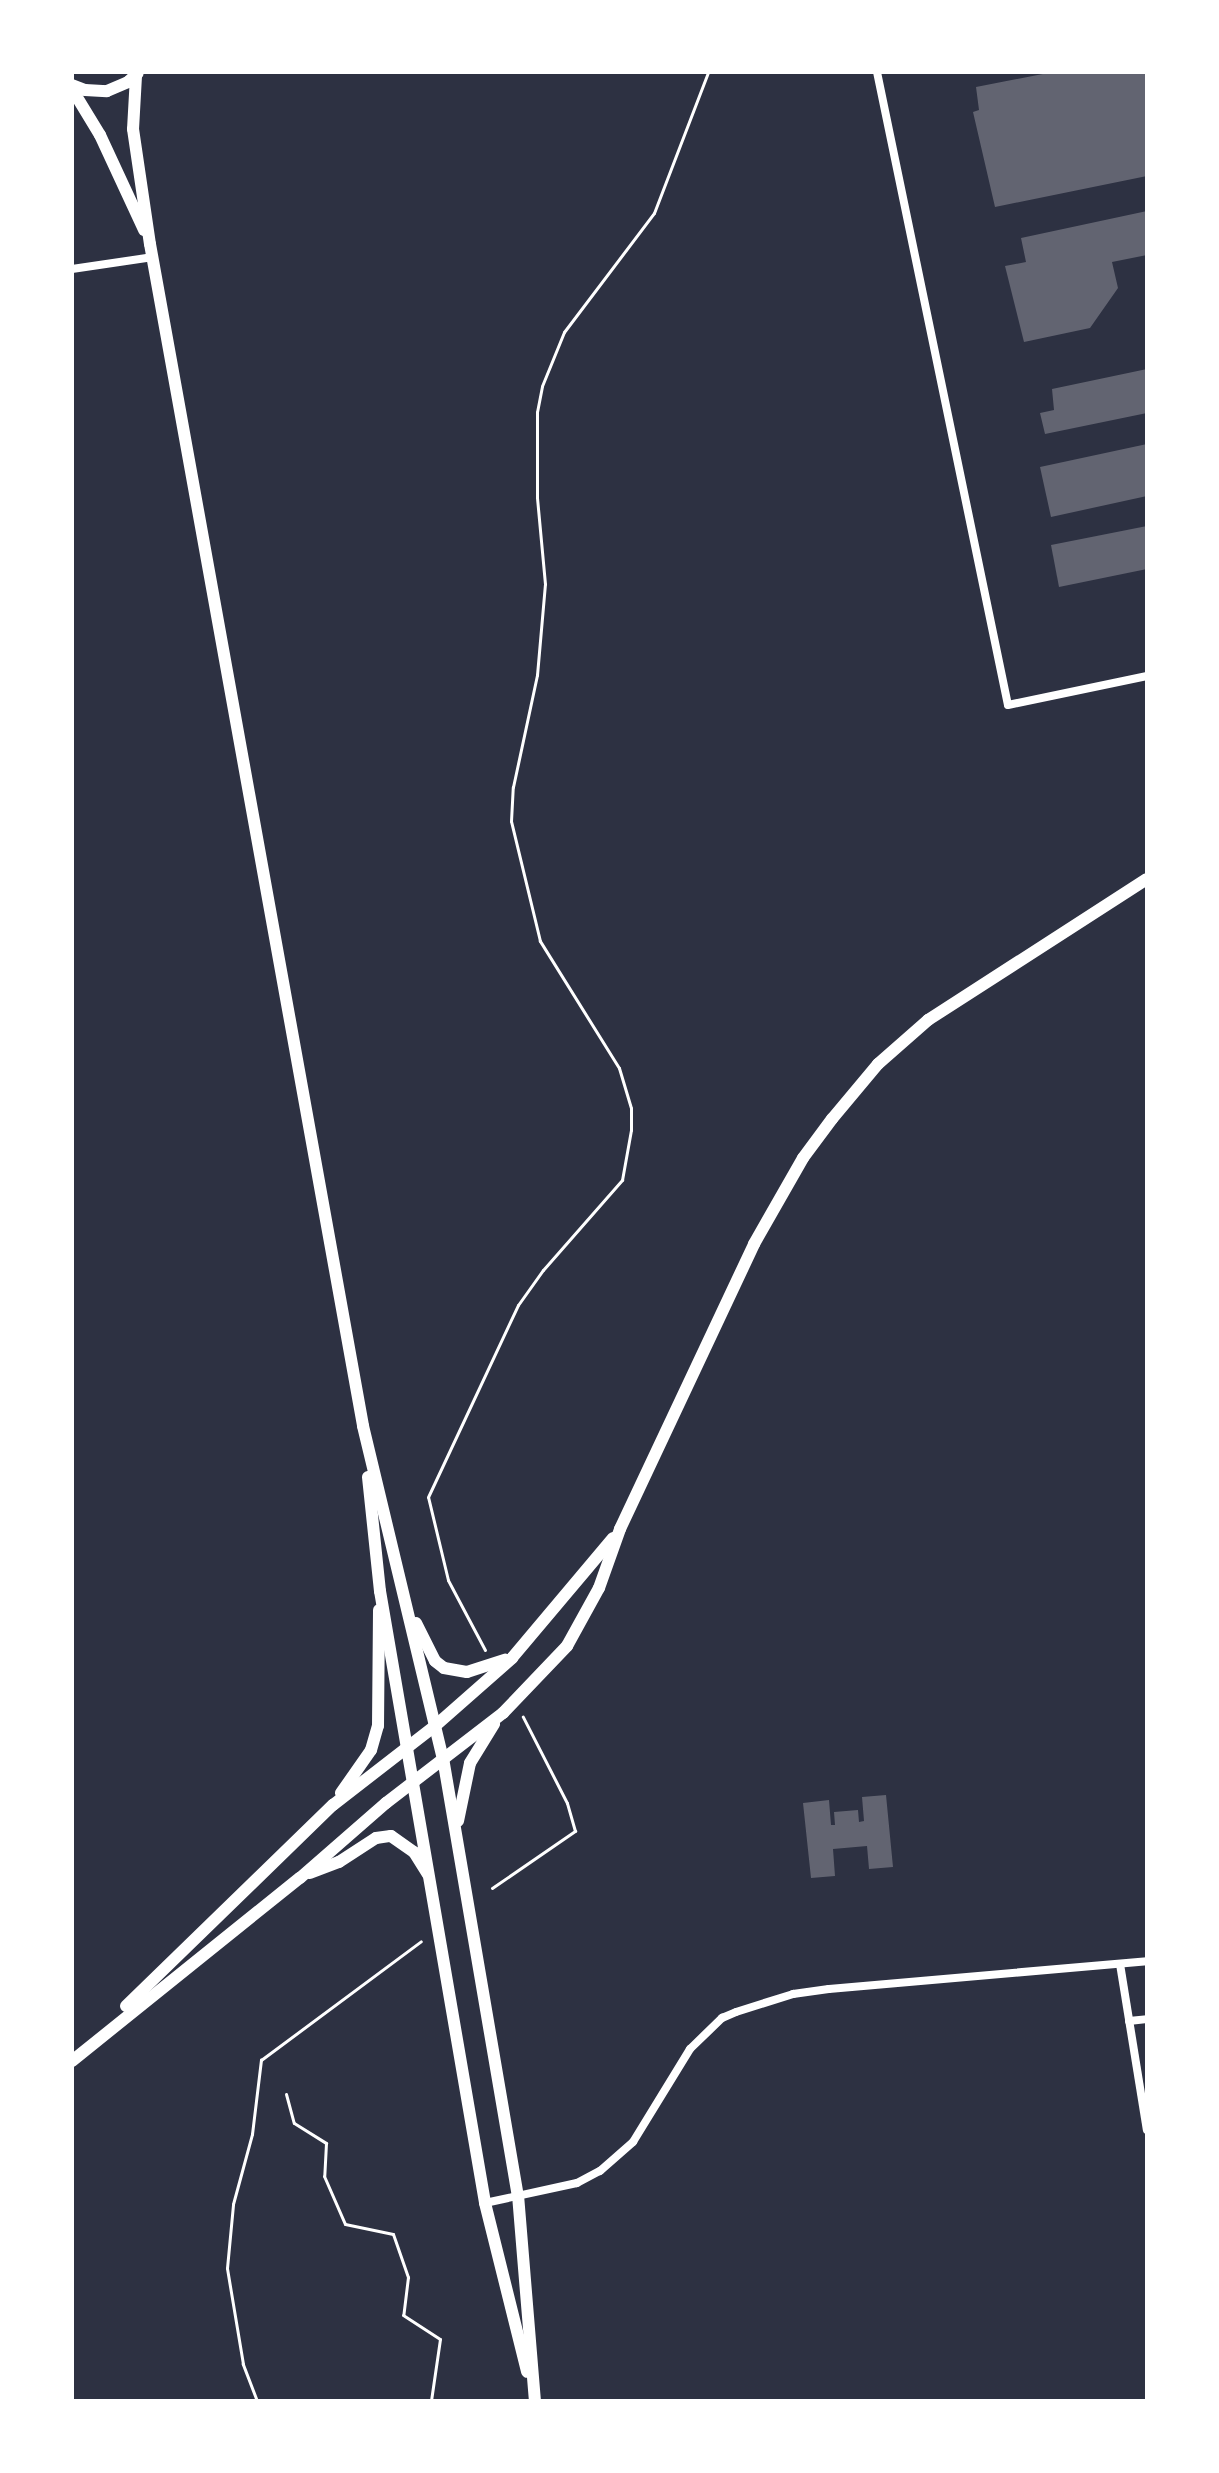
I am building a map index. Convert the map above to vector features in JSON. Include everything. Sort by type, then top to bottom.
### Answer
[{"type":"main road","points":[[72,87],[107,91],[137,74]]},
{"type":"main road","points":[[137,74],[133,129],[150,244],[363,1426],[443,1758],[457,1837],[518,2195],[534,2401]]},
{"type":"main road","points":[[72,87],[100,135],[150,244]]},
{"type":"main road","points":[[72,2060],[300,1878],[443,1758],[503,1713],[567,1646],[599,1588],[620,1529],[754,1244],[797,1169],[832,1119],[878,1064],[928,1020],[1147,879]]},
{"type":"main road","points":[[363,1426],[380,1591],[433,1881],[485,2203],[534,2401]]},
{"type":"main road","points":[[72,2060],[333,1805],[435,1726],[512,1658],[620,1529]]},
{"type":"main road","points":[[402,1590],[435,1661],[444,1668],[467,1672],[512,1658]]},
{"type":"main road","points":[[333,1805],[371,1750],[378,1726],[381,1694],[377,1641],[380,1591]]},
{"type":"main road","points":[[457,1837],[463,1788],[470,1763],[503,1713]]},
{"type":"main road","points":[[300,1878],[339,1862],[376,1838],[391,1836],[414,1852],[433,1881]]},
{"type":"street","points":[[877,72],[1008,705],[1147,676]]},
{"type":"street","points":[[72,269],[153,257]]},
{"type":"street","points":[[485,2203],[593,2177],[633,2142],[690,2049],[722,2018],[736,2012],[793,1994],[829,1989],[1147,1961]]},
{"type":"street","points":[[1120,1964],[1147,2130]]},
{"type":"street","points":[[1129,2021],[1147,2019]]},
{"type":"path","points":[[485,1650],[448,1580],[428,1497],[518,1305],[543,1270],[622,1180],[631,1130],[631,1108],[619,1068],[540,941],[511,821],[513,787],[537,675],[545,584],[537,497],[537,412],[542,386],[564,332],[654,213],[708,72]]},
{"type":"path","points":[[492,1888],[575,1831],[567,1803],[523,1717]]},
{"type":"path","points":[[257,2401],[243,2364],[227,2268],[233,2204],[252,2134],[261,2060],[421,1941]]},
{"type":"path","points":[[286,2094],[294,2123],[326,2143],[324,2176],[345,2224],[393,2234],[408,2277],[403,2315],[440,2339],[431,2401]]},
{"type":"building","points":[[1053,72],[1147,72],[1147,176],[995,207],[973,112],[979,110],[976,87]]},
{"type":"building","points":[[1147,211],[1147,255],[1112,262],[1118,288],[1090,328],[1024,342],[1005,266],[1026,262],[1021,238]]},
{"type":"building","points":[[1147,369],[1147,413],[1045,434],[1040,413],[1054,410],[1052,389]]},
{"type":"building","points":[[1147,444],[1147,496],[1051,517],[1040,467]]},
{"type":"building","points":[[1147,526],[1147,569],[1059,587],[1051,545]]},
{"type":"building","points":[[886,1795],[893,1867],[869,1869],[867,1846],[833,1849],[835,1876],[811,1878],[803,1803],[829,1800],[831,1825],[835,1825],[834,1812],[858,1810],[859,1822],[864,1821],[862,1797]]}]
